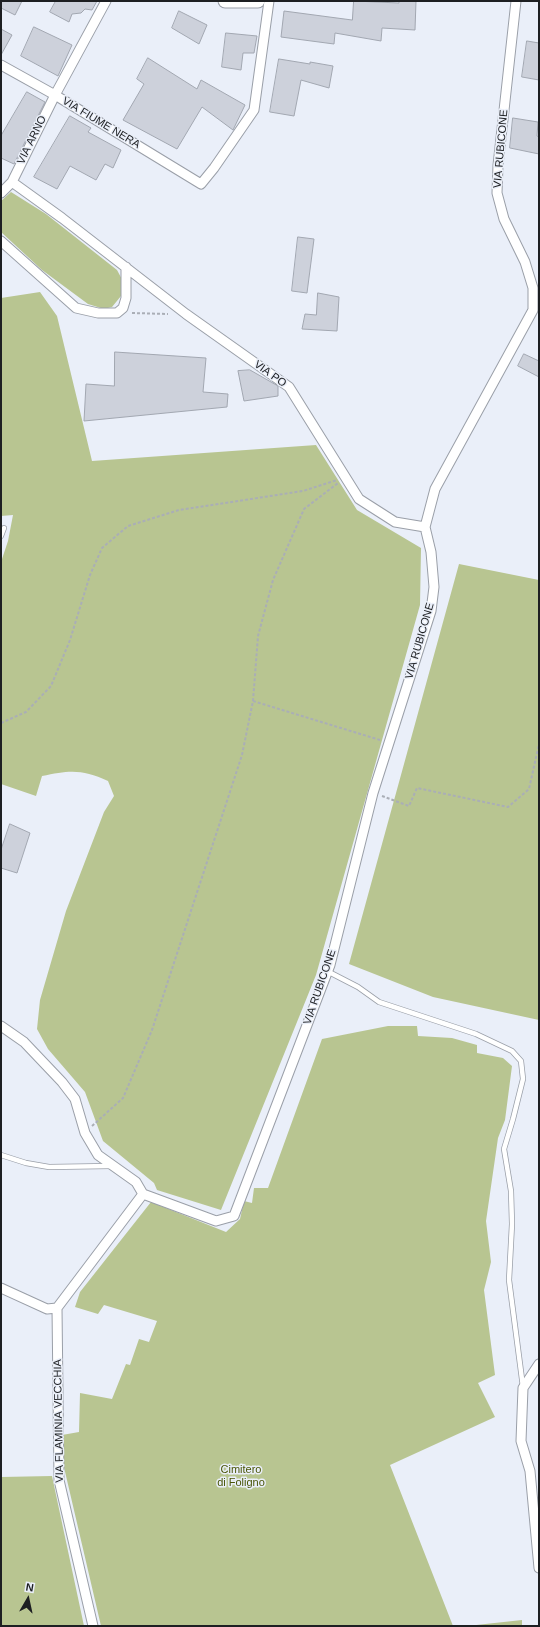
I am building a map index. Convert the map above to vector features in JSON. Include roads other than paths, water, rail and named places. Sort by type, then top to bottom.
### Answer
[{"type":"main road","points":[[225,1],[258,1]]},
{"type":"street","name":"VIA ARNO","points":[[1,193],[12,182],[55,95],[106,1]]},
{"type":"street","name":"VIA FIUME NERA","points":[[1,65],[55,95],[201,184],[214,168],[254,110],[269,1]]},
{"type":"street","name":"VIA RUBICONE","points":[[143,1194],[216,1221],[234,1216],[327,972],[373,793],[431,611],[434,587],[431,552],[425,527],[435,489],[533,310],[533,288],[524,262],[504,219],[497,193],[498,164],[516,1]]},
{"type":"street","name":"VIA PO","points":[[12,182],[62,218],[186,314],[289,387],[359,499],[395,522],[425,527]]},
{"type":"street","points":[[1,241],[76,308],[98,313],[117,313],[123,308],[126,298],[126,267]]},
{"type":"street","points":[[1,1026],[24,1042],[62,1082],[75,1099],[84,1133],[98,1155],[136,1182],[143,1194],[58,1308],[47,1309],[1,1288]]},
{"type":"street","name":"VIA FLAMINIA VECCHIA","points":[[58,1308],[59,1480],[93,1626]]},
{"type":"street","points":[[539,1364],[523,1388],[521,1442],[530,1471],[539,1568]]},
{"type":"lane","points":[[1,536],[4,528]]},
{"type":"lane","points":[[327,972],[358,987],[379,1002],[476,1034],[512,1050],[521,1061],[523,1079],[504,1149],[511,1192],[512,1224],[509,1280],[523,1388]]},
{"type":"lane","points":[[1,1155],[26,1163],[49,1167],[114,1166]]},
{"type":"park label","name":"Cimitero di Foligno","points":[[241,1476]]}]
